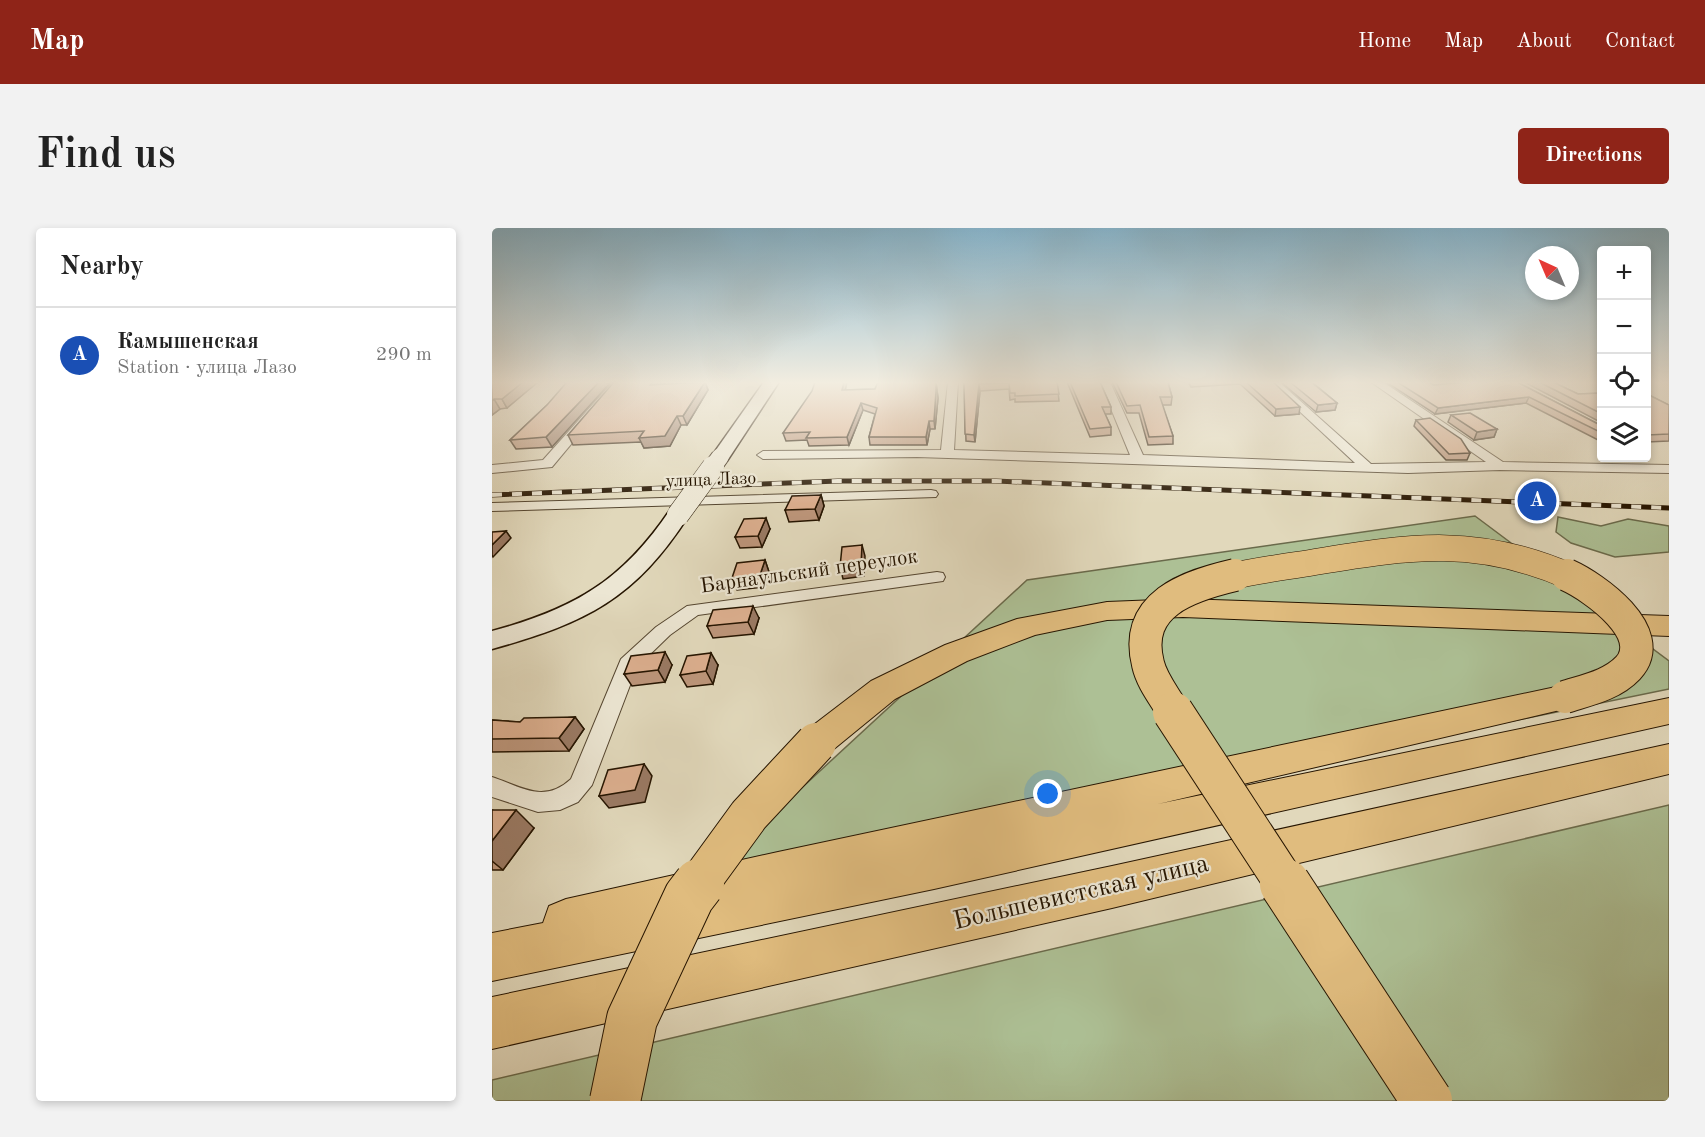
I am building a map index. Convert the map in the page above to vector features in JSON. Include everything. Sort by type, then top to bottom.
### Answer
[{"type":"highway","points":[[492,939],[778,872],[1565,697],[1607,684],[1625,671],[1635,658],[1637,645],[1630,625],[1612,604],[1569,576],[1545,566],[1487,550],[1434,546],[1212,579],[1171,597],[1156,611],[1145,642],[1148,665],[1174,713],[1427,1101]]},
{"type":"highway","points":[[615,1101],[632,1019],[688,897],[749,815],[816,743],[883,690],[956,653],[1028,626],[1107,610],[1183,608],[1669,626]]},
{"type":"highway","points":[[492,957],[638,930],[1090,838],[1669,711]]},
{"type":"highway","name":"Большевистская улица","points":[[492,1023],[1112,887],[1669,759]]},
{"type":"main road","points":[[492,640],[550,623],[606,595],[643,564],[666,535],[743,423]]},
{"type":"street","points":[[492,469],[547,464],[583,423]]},
{"type":"street","points":[[947,454],[950,423]]},
{"type":"street","points":[[1122,423],[1138,459]]},
{"type":"street","points":[[1318,423],[1368,468]]},
{"type":"street","points":[[1436,423],[1500,466]]},
{"type":"street","name":"улица Лазо","points":[[763,455],[947,454],[1408,469],[1648,463],[1669,468]]},
{"type":"street","name":"улица Лазо","points":[[492,507],[931,494]]},
{"type":"street","name":"Барнаульский переулок","points":[[492,787],[543,804],[556,803],[570,796],[580,785],[628,664],[663,631],[693,610],[937,577]]},
{"type":"green space","points":[[1475,516],[1669,661],[1669,689],[692,889],[1027,580]]},
{"type":"green space","points":[[1558,517],[1601,526],[1628,519],[1669,526],[1669,552],[1615,557],[1571,543],[1556,532]]},
{"type":"green space","points":[[1669,805],[1669,1101],[492,1101],[492,1080]]},
{"type":"building","points":[[528,423],[560,423],[546,437],[510,440]]},
{"type":"building","points":[[579,423],[673,423],[665,436],[639,438],[644,431],[568,435]]},
{"type":"building","points":[[790,423],[853,423],[847,437],[806,438],[810,432],[783,433]]},
{"type":"building","points":[[873,423],[929,423],[926,437],[869,437]]},
{"type":"building","points":[[965,423],[975,423],[974,435],[965,434]]},
{"type":"building","points":[[1087,423],[1109,423],[1111,427],[1090,429]]},
{"type":"building","points":[[1145,423],[1169,423],[1173,436],[1149,437]]},
{"type":"building","points":[[1419,423],[1437,423],[1461,439],[1470,453],[1449,454]]},
{"type":"building","points":[[1463,423],[1486,423],[1497,429],[1477,432]]},
{"type":"building","points":[[1581,423],[1596,423],[1597,431]]},
{"type":"building","points":[[1651,423],[1669,423],[1669,434],[1651,435]]},
{"type":"building","points":[[821,495],[815,509],[785,510],[792,496]]},
{"type":"building","points":[[766,518],[758,536],[735,537],[744,519]]},
{"type":"building","points":[[506,531],[492,545],[492,532]]},
{"type":"building","points":[[862,545],[861,565],[840,567],[842,547]]},
{"type":"building","points":[[765,560],[760,575],[732,578],[737,563]]},
{"type":"building","points":[[753,606],[748,622],[707,626],[713,610]]},
{"type":"building","points":[[665,652],[658,670],[624,674],[631,656]]},
{"type":"building","points":[[711,653],[706,671],[680,675],[687,656]]},
{"type":"building","points":[[575,717],[559,738],[492,739],[492,720],[520,722],[524,718]]},
{"type":"building","points":[[644,764],[635,790],[599,796],[608,770]]},
{"type":"building","points":[[492,810],[516,810],[492,841]]},
{"type":"railway","points":[[492,495],[838,481],[996,481],[1669,508]]},
{"type":"place","name":"Камышенская","points":[[1537,501]]}]
